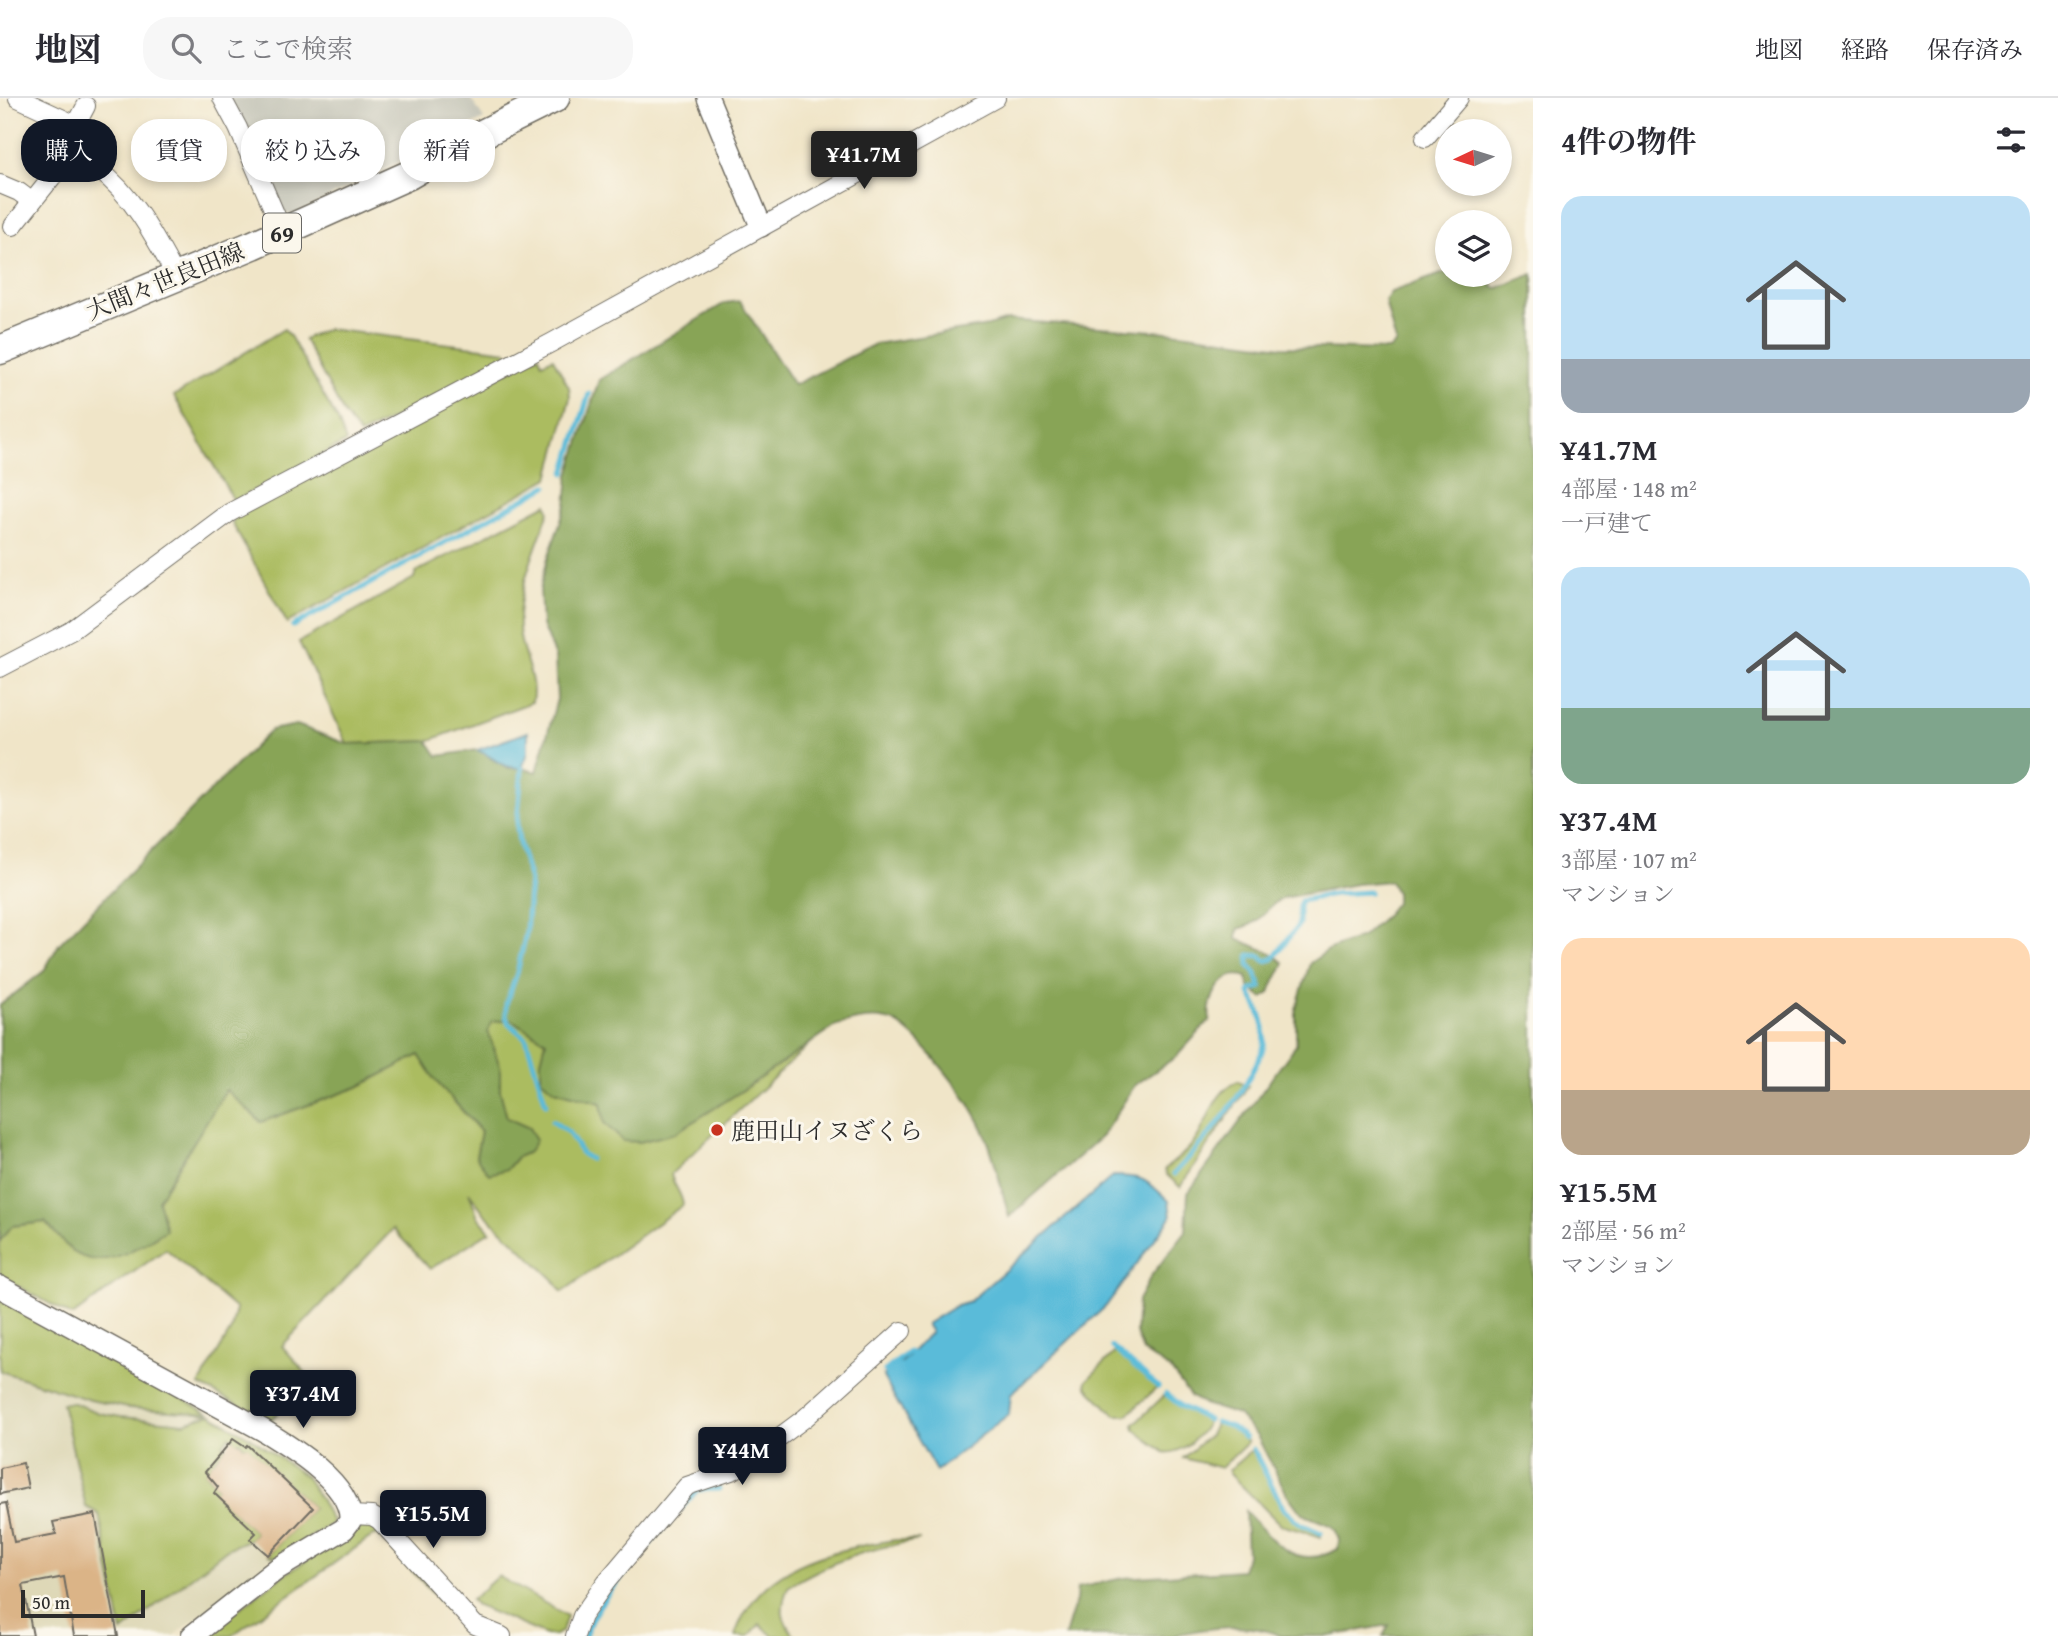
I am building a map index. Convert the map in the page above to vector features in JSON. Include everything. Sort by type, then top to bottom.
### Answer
[{"type":"main road","name":"大間々世良田線","points":[[0,350],[177,278],[409,175],[476,137],[555,98]]},
{"type":"street","points":[[18,98],[63,119]]},
{"type":"street","points":[[222,98],[238,128],[283,232]]},
{"type":"street","points":[[708,98],[761,226]]},
{"type":"street","points":[[0,667],[71,631],[229,513],[551,343],[996,98]]},
{"type":"street","points":[[1425,138],[1459,98]]},
{"type":"street","points":[[79,119],[86,106]]},
{"type":"street","points":[[13,226],[47,182]]},
{"type":"street","points":[[113,182],[122,191],[153,236],[177,278]]},
{"type":"street","points":[[0,184],[19,192],[31,201]]},
{"type":"street","points":[[0,1287],[135,1362],[232,1411],[289,1446],[332,1483],[348,1505],[351,1515],[344,1529],[277,1569],[192,1636]]},
{"type":"street","points":[[575,1636],[582,1616],[606,1582],[687,1486],[734,1470],[746,1462],[805,1418],[902,1331]]},
{"type":"street","points":[[351,1515],[372,1516],[379,1520],[475,1625],[502,1636]]},
{"type":"shaded area","points":[[228,98],[470,98],[484,119],[399,119],[399,162],[385,169],[385,119],[241,119],[241,126]]},
{"type":"shaded area","points":[[267,182],[359,182],[293,215],[281,211]]},
{"type":"shaded area","points":[[0,1371],[128,1408],[213,1414],[305,1476],[320,1499],[277,1558],[271,1559],[174,1636],[0,1636]]},
{"type":"green space","points":[[1533,274],[1533,1636],[1383,1636],[1389,1625],[1330,1636],[1280,1636],[1269,1631],[1227,1627],[1172,1636],[1065,1636],[1077,1588],[1123,1578],[1242,1570],[1247,1555],[1245,1511],[1275,1542],[1296,1555],[1309,1557],[1338,1549],[1336,1531],[1332,1526],[1307,1516],[1298,1509],[1287,1494],[1257,1436],[1238,1415],[1206,1405],[1191,1397],[1170,1369],[1143,1351],[1136,1333],[1138,1300],[1151,1276],[1186,1231],[1188,1193],[1296,1045],[1296,1009],[1310,963],[1330,949],[1362,937],[1384,917],[1396,902],[1396,893],[1390,881],[1356,884],[1283,898],[1254,922],[1238,929],[1237,939],[1272,953],[1284,963],[1270,993],[1263,998],[1249,987],[1247,977],[1238,975],[1224,981],[1218,987],[1211,1003],[1210,1020],[1177,1056],[1135,1085],[1102,1136],[1009,1217],[991,1150],[973,1110],[934,1058],[910,1033],[894,1022],[864,1019],[835,1026],[675,1133],[640,1142],[623,1141],[604,1123],[601,1103],[555,1090],[541,1079],[541,1061],[546,1041],[510,1019],[492,1022],[488,1031],[500,1067],[500,1091],[507,1118],[529,1128],[536,1140],[529,1152],[517,1157],[507,1169],[489,1174],[476,1157],[481,1131],[435,1080],[419,1055],[358,1087],[261,1122],[226,1090],[158,1200],[166,1230],[132,1250],[107,1259],[83,1257],[71,1250],[45,1222],[12,1226],[0,1241],[0,1005],[44,971],[59,944],[271,730],[297,725],[347,744],[428,741],[438,756],[477,750],[508,768],[537,772],[557,699],[555,657],[542,625],[540,589],[566,505],[569,475],[599,380],[725,303],[740,301],[794,385],[875,344],[988,326],[1008,320],[1180,333],[1282,347],[1389,350],[1396,343],[1385,301],[1391,292],[1435,276],[1435,287],[1512,287],[1512,282]]},
{"type":"green space","points":[[284,329],[338,421],[346,442],[234,501],[174,396]]},
{"type":"green space","points":[[327,329],[507,351],[511,359],[360,435],[344,414],[304,339]]},
{"type":"green space","points":[[539,355],[542,363],[553,358],[569,387],[570,398],[549,478],[287,623],[232,523],[235,517]]},
{"type":"green space","points":[[547,504],[549,511],[529,568],[519,613],[520,638],[532,683],[532,702],[428,741],[347,744],[299,642],[414,578],[416,572]]},
{"type":"green space","points":[[510,1019],[546,1041],[541,1061],[555,1090],[601,1103],[675,1133],[813,1041],[671,1174],[683,1205],[562,1292],[553,1279],[485,1214],[469,1192],[478,1217],[490,1231],[430,1269],[393,1229],[282,1346],[311,1379],[270,1421],[199,1385],[231,1330],[236,1309],[166,1249],[72,1316],[0,1276],[0,1241],[12,1226],[46,1222],[73,1252],[158,1200],[226,1089],[261,1122],[358,1087],[419,1055],[435,1080],[481,1132],[476,1157],[507,1169],[517,1157],[529,1152],[529,1128],[507,1118],[500,1091],[499,1067],[488,1031],[492,1022]]},
{"type":"green space","points":[[1238,1081],[1248,1086],[1180,1187],[1166,1174],[1165,1169],[1190,1147],[1218,1098]]},
{"type":"green space","points":[[0,1298],[98,1356],[157,1384],[209,1414],[128,1408],[90,1400],[0,1371]]},
{"type":"green space","points":[[1116,1351],[1158,1387],[1127,1415],[1115,1415],[1087,1387],[1086,1381]]},
{"type":"green space","points":[[1166,1394],[1182,1407],[1208,1420],[1190,1443],[1170,1452],[1164,1452],[1135,1430],[1134,1424]]},
{"type":"green space","points":[[62,1403],[74,1403],[99,1413],[121,1417],[185,1423],[210,1414],[250,1437],[305,1476],[333,1523],[277,1558],[268,1555],[313,1508],[247,1446],[239,1441],[237,1443],[230,1436],[223,1444],[226,1447],[205,1473],[218,1487],[215,1493],[256,1533],[250,1539],[227,1549],[122,1632],[99,1514],[86,1507]]},
{"type":"green space","points":[[1216,1422],[1231,1427],[1248,1442],[1221,1468],[1183,1458],[1210,1435]]},
{"type":"green space","points":[[1253,1449],[1284,1509],[1301,1524],[1321,1533],[1321,1537],[1281,1525],[1229,1473],[1229,1470]]},
{"type":"green space","points":[[367,1524],[372,1524],[453,1616],[379,1534],[231,1636],[205,1636],[280,1577]]},
{"type":"green space","points":[[895,1540],[920,1540],[851,1556],[788,1587],[783,1613],[786,1624],[795,1636],[773,1636],[760,1624],[749,1636],[735,1636],[746,1612],[760,1592],[778,1577],[822,1556]]},
{"type":"green space","points":[[498,1576],[567,1616],[562,1631],[555,1635],[546,1635],[477,1606],[471,1600]]},
{"type":"water","points":[[528,732],[528,753],[522,768],[502,764],[477,750]]},
{"type":"water","points":[[1113,1176],[1139,1178],[1150,1184],[1169,1201],[1171,1217],[1106,1306],[1011,1394],[1009,1414],[936,1471],[883,1377],[885,1371],[898,1362],[901,1363],[931,1332],[926,1324],[957,1305],[970,1301]]},
{"type":"building","points":[[233,1439],[245,1447],[247,1445],[313,1508],[268,1555],[250,1539],[256,1533],[214,1493],[218,1487],[205,1472]]},
{"type":"building","points":[[23,1463],[28,1488],[0,1494],[0,1468]]},
{"type":"building","points":[[6,1503],[14,1542],[56,1534],[53,1522],[95,1514],[118,1636],[74,1636],[64,1577],[23,1585],[33,1636],[0,1636],[0,1504]]},
{"type":"waterway","points":[[565,473],[589,394]]},
{"type":"waterway","points":[[293,626],[547,486]]},
{"type":"waterway","points":[[522,768],[517,826],[530,881],[526,933],[517,973],[506,1004],[506,1016],[509,1024],[526,1038],[546,1104]]},
{"type":"waterway","points":[[1174,1174],[1227,1112],[1245,1085],[1263,1048],[1263,1024],[1250,993],[1251,990],[1261,987],[1249,965],[1249,955],[1261,956],[1265,961],[1273,959],[1299,924],[1301,901],[1334,894],[1370,892]]},
{"type":"waterway","points":[[552,1121],[568,1132],[582,1154],[590,1159]]},
{"type":"waterway","points":[[1112,1347],[1158,1387]]},
{"type":"waterway","points":[[885,1371],[909,1352],[916,1357]]},
{"type":"waterway","points":[[1166,1394],[1182,1407],[1208,1420]]},
{"type":"waterway","points":[[1216,1422],[1231,1427],[1245,1438]]},
{"type":"waterway","points":[[1253,1449],[1284,1509],[1301,1524],[1321,1533]]},
{"type":"waterway","points":[[644,1550],[697,1490],[719,1489]]},
{"type":"waterway","points":[[585,1636],[599,1607],[633,1563]]},
{"type":"place","name":"鹿田山イヌざくら","points":[[717,1130]]}]
